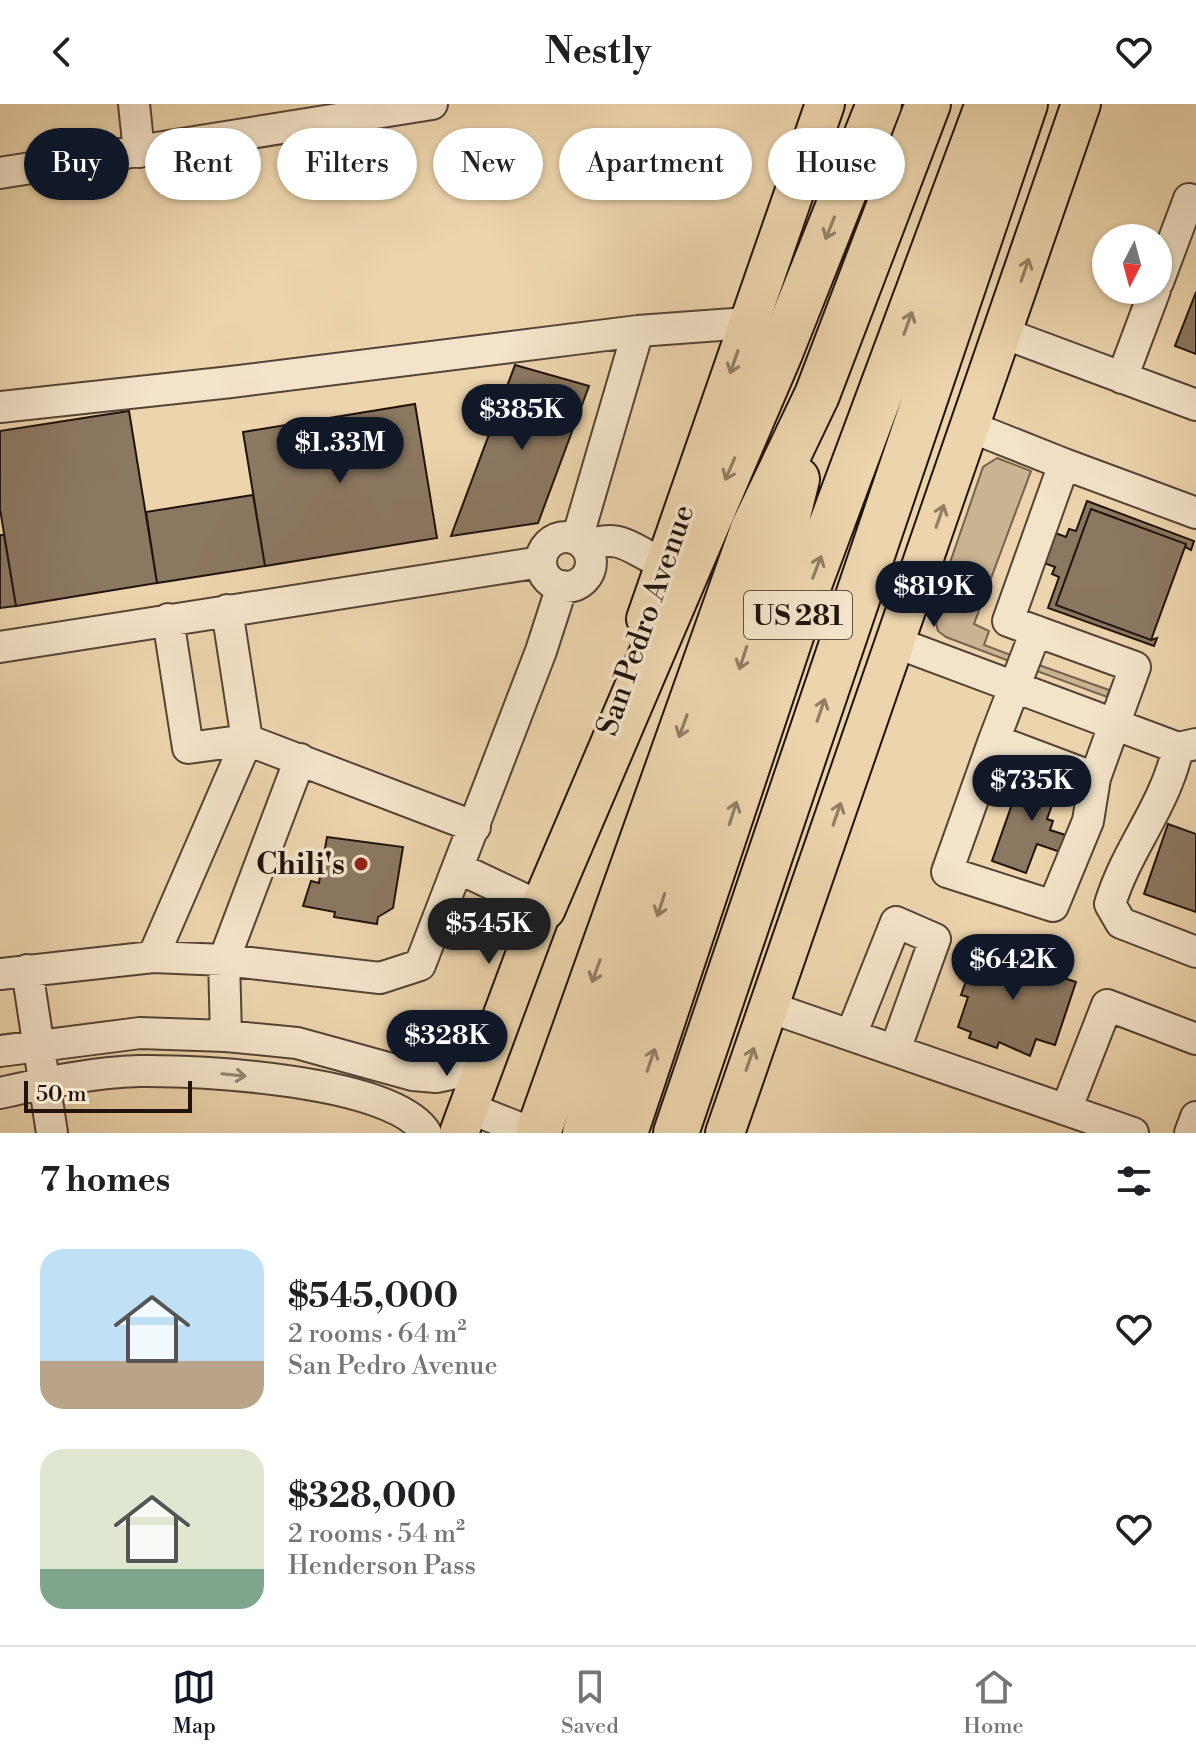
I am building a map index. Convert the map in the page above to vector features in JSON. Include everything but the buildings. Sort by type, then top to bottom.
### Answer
[{"type":"highway","points":[[543,908],[780,353],[879,104]]},
{"type":"highway","name":"US 281","points":[[500,1126],[753,529],[817,395],[928,104]]},
{"type":"highway","name":"US 281","points":[[625,1133],[800,609],[988,104]]},
{"type":"highway","points":[[676,1133],[1025,104]]},
{"type":"highway","points":[[585,1133],[782,540],[817,395]]},
{"type":"main road","name":"San Pedro Avenue","points":[[500,1126],[493,1046],[543,908],[654,560],[747,323],[825,104]]},
{"type":"main road","points":[[725,1133],[1081,104]]},
{"type":"street","points":[[134,104],[139,152]]},
{"type":"street","points":[[0,173],[432,104]]},
{"type":"street","points":[[1172,248],[1194,194]]},
{"type":"street","points":[[1122,378],[1150,304]]},
{"type":"street","points":[[0,407],[231,382],[638,331],[747,323]]},
{"type":"street","points":[[638,331],[587,542],[592,559],[587,576],[574,586],[562,586],[549,581],[541,562],[543,551],[554,539],[587,542],[610,539],[633,545],[654,560]]},
{"type":"street","points":[[1003,333],[1196,405]]},
{"type":"street","points":[[971,427],[1196,513]]},
{"type":"street","points":[[1036,631],[947,872],[1053,906],[1088,821],[1095,778],[1135,667],[1036,631],[1008,621],[1064,464]]},
{"type":"street","points":[[0,647],[541,562]]},
{"type":"street","points":[[52,1133],[39,1046],[13,972],[153,957],[224,960],[380,978],[420,965],[475,827],[562,586]]},
{"type":"street","points":[[153,957],[247,740],[227,610]]},
{"type":"street","points":[[168,619],[188,748],[247,740],[475,827]]},
{"type":"street","points":[[897,643],[1113,724],[1187,746],[1183,787],[1116,884],[1110,904],[1121,923],[1196,952]]},
{"type":"street","points":[[994,740],[1095,778]]},
{"type":"street","points":[[226,1036],[224,960],[300,759]]},
{"type":"street","points":[[458,868],[543,908]]},
{"type":"street","points":[[851,1035],[896,922],[935,939],[895,1050]]},
{"type":"street","points":[[1066,1110],[1107,1005],[1196,1039]]},
{"type":"street","points":[[769,1007],[1133,1133]]},
{"type":"street","points":[[0,1051],[140,1033],[226,1036],[297,1043],[413,1075],[436,1077],[455,1073],[493,1046]]},
{"type":"street","points":[[0,1093],[45,1083],[137,1071],[213,1073],[297,1082],[393,1106],[426,1133]]},
{"type":"street","points":[[1190,1133],[1196,1117]]},
{"type":"shaded area","points":[[997,458],[1031,471],[974,624],[989,631],[984,645],[1011,655],[1009,661],[946,637],[938,631],[933,612],[983,467]]},
{"type":"shaded area","points":[[1036,664],[1109,690],[1107,697],[1034,670]]},
{"type":"place","name":"Chili's","points":[[361,864]]}]
